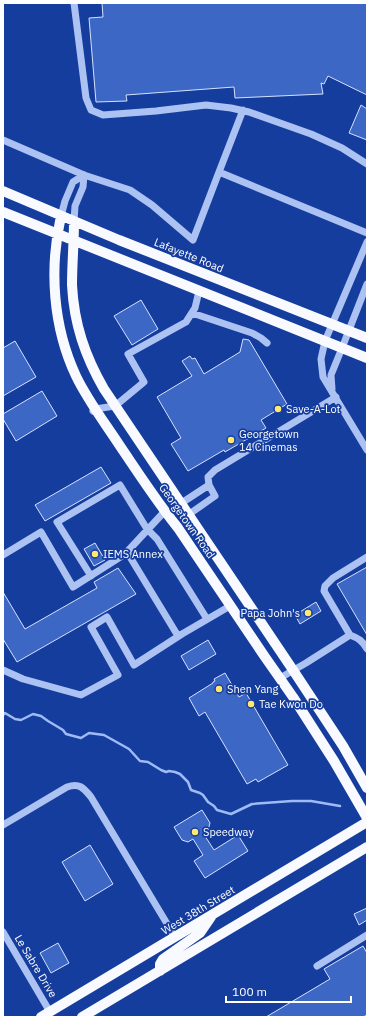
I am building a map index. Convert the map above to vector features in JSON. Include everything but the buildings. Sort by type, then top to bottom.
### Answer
[{"type":"main road","name":"Lafayette Road","points":[[3,191],[61,216],[367,338]]},
{"type":"main road","points":[[3,212],[367,358]]},
{"type":"main road","name":"Georgetown Road","points":[[61,216],[57,234],[54,282],[57,314],[61,334],[76,376],[94,410],[178,528],[280,678],[325,747],[367,818]]},
{"type":"main road","name":"Georgetown Road","points":[[74,221],[72,283],[75,314],[84,348],[96,376],[180,504],[343,746],[367,788]]},
{"type":"main road","name":"West 38th Street","points":[[41,1017],[51,1014],[175,937],[367,822]]},
{"type":"main road","points":[[82,1017],[367,846]]},
{"type":"main road","points":[[160,971],[160,964],[163,958],[200,933],[214,914]]},
{"type":"street","points":[[74,3],[86,98],[91,110],[103,115],[206,105],[243,110],[312,134],[342,148],[367,164]]},
{"type":"street","points":[[3,140],[84,175],[130,190],[152,205],[193,240],[243,110]]},
{"type":"street","points":[[219,172],[367,233]]},
{"type":"street","points":[[61,216],[65,201],[73,182],[84,175]]},
{"type":"street","points":[[74,221],[75,206],[83,187],[84,175]]},
{"type":"street","points":[[367,242],[325,341],[321,359],[323,377],[367,450]]},
{"type":"street","points":[[334,394],[331,375],[367,284]]},
{"type":"street","points":[[94,410],[115,406],[144,382],[128,354],[186,322],[195,308],[199,290]]},
{"type":"street","points":[[192,313],[252,333],[267,343]]},
{"type":"street","points":[[188,515],[215,496],[209,485],[208,477],[215,470],[334,394]]},
{"type":"street","points":[[91,576],[57,522],[120,485],[147,529],[157,539],[207,620]]},
{"type":"street","points":[[180,504],[209,485]]},
{"type":"street","points":[[3,555],[41,532],[73,587],[127,552],[165,511]]},
{"type":"street","points":[[127,552],[178,636]]},
{"type":"street","points":[[367,557],[333,578],[325,586],[324,591],[350,635],[358,638],[364,643],[367,649]]},
{"type":"street","points":[[3,670],[23,679],[81,696],[118,675],[91,627],[107,617],[134,665],[178,636],[230,606]]},
{"type":"street","points":[[280,678],[350,635]]},
{"type":"street","points":[[3,825],[67,787],[73,785],[80,786],[91,797],[175,937]]},
{"type":"street","name":"Le Sabre Drive","points":[[3,932],[51,1014]]},
{"type":"street","points":[[317,966],[367,935]]},
{"type":"waterway","points":[[3,715],[5,713],[15,719],[21,720],[33,714],[41,716],[63,730],[66,734],[81,738],[89,733],[104,735],[129,749],[140,761],[148,762],[166,772],[169,771],[180,774],[188,782],[191,790],[203,795],[217,810],[231,814],[252,804],[292,801],[311,801],[340,806]]},
{"type":"place","name":"Save-A-Lot","points":[[278,409]]},
{"type":"place","name":"Georgetown 14 Cinemas","points":[[231,440]]},
{"type":"place","name":"IEMS Annex","points":[[95,554]]},
{"type":"place","name":"Papa John's","points":[[308,613]]},
{"type":"place","name":"Shen Yang","points":[[219,689]]},
{"type":"place","name":"Tae Kwon Do","points":[[251,704]]},
{"type":"place","name":"Speedway","points":[[195,832]]}]
